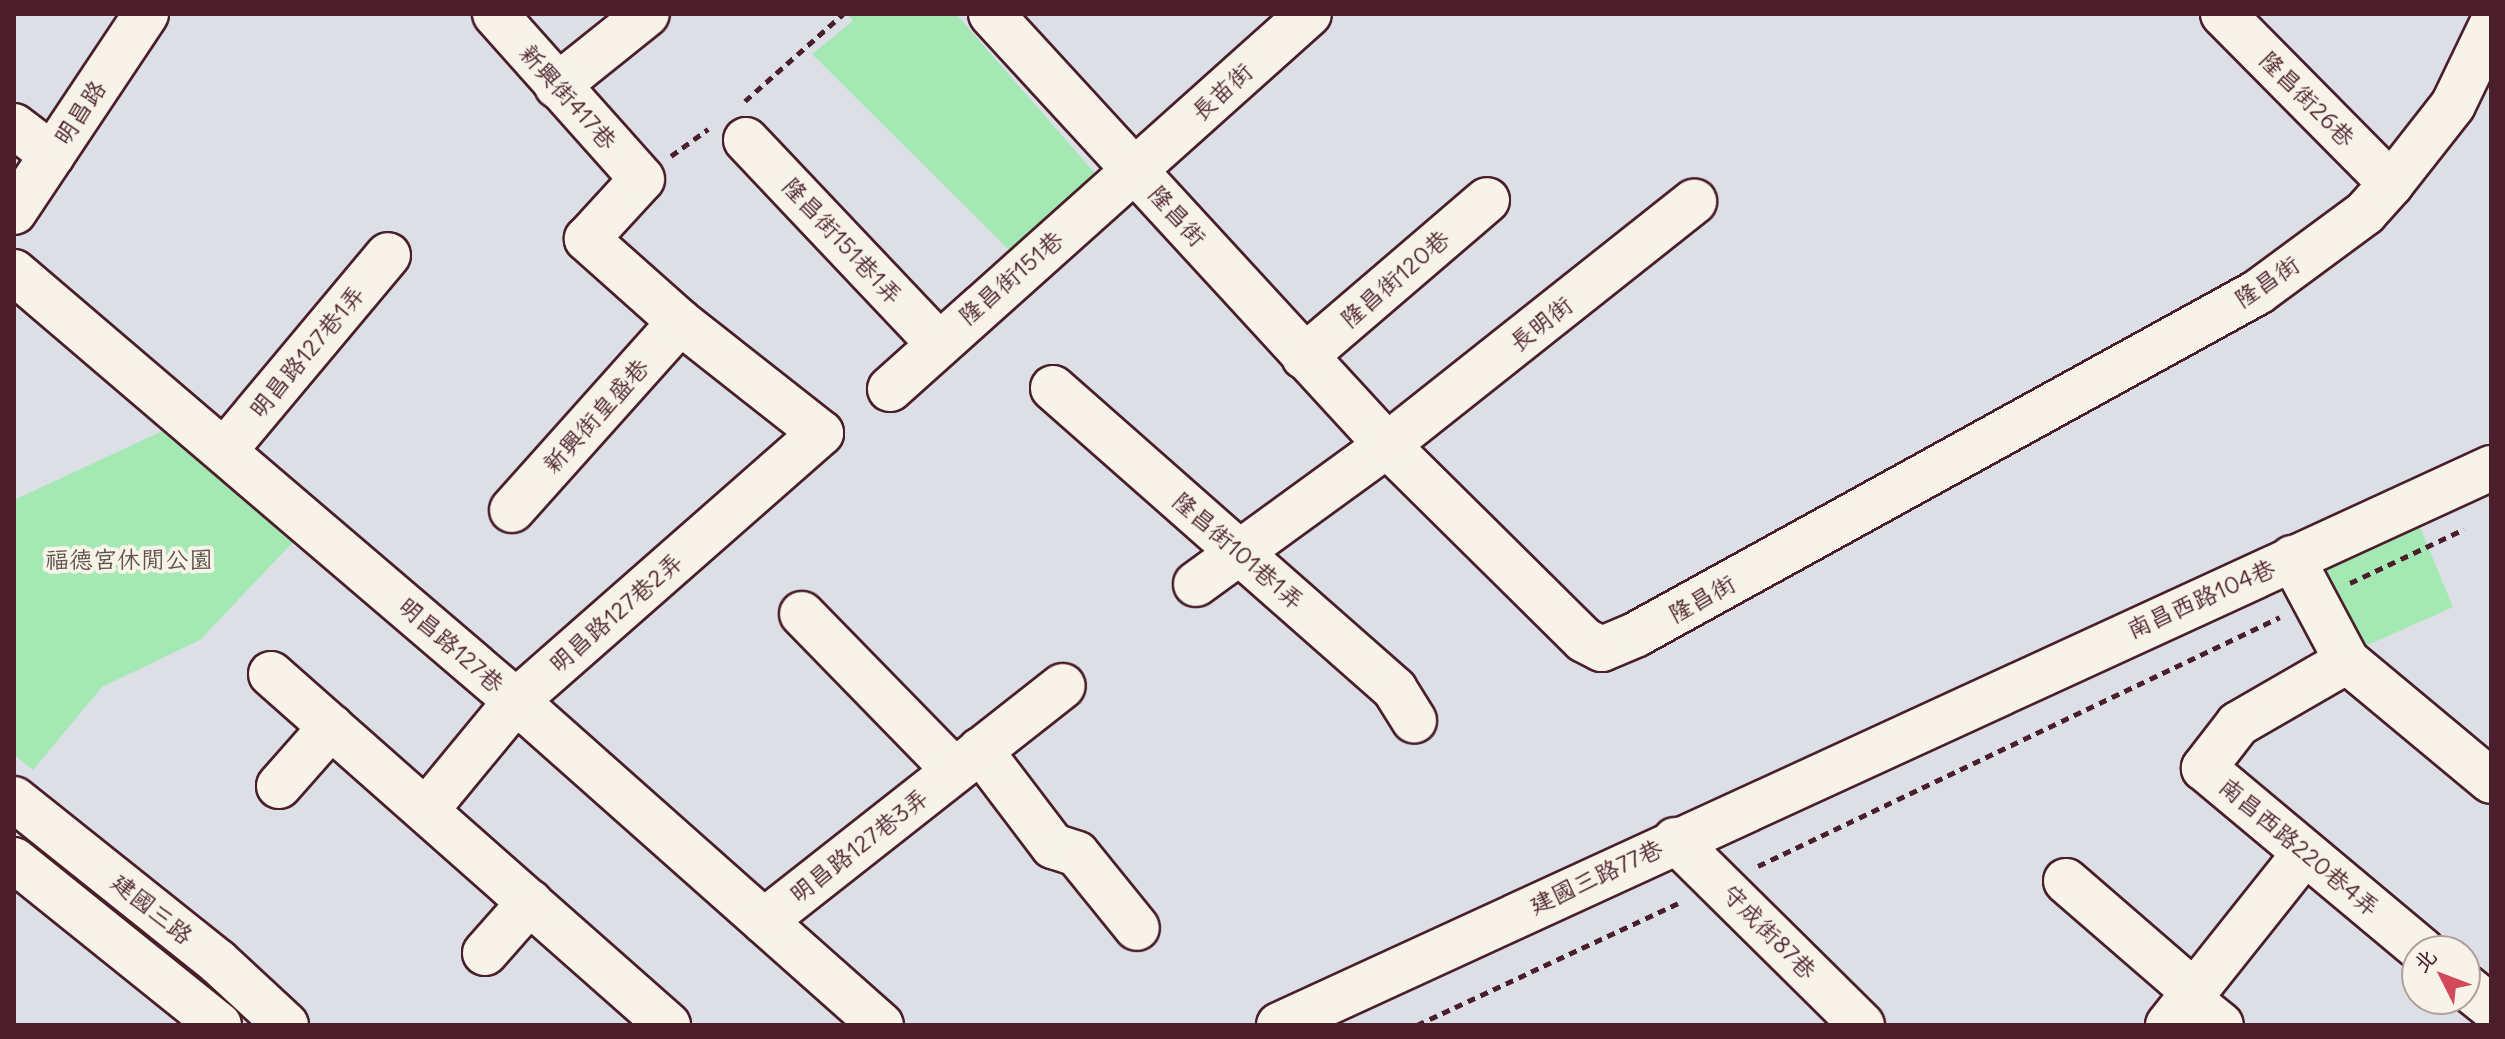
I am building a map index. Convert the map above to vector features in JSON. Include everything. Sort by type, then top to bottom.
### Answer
[{"type":"street","name":"明昌路","points":[[14,212],[146,14]]},
{"type":"street","name":"新興街417巷","points":[[495,14],[642,179],[587,239],[680,322]]},
{"type":"street","points":[[557,86],[647,14]]},
{"type":"street","name":"隆昌街","points":[[991,14],[1387,445],[1584,640],[1602,649],[1637,634],[2258,292],[2365,213],[2391,184],[2453,105],[2491,26]]},
{"type":"street","name":"長苗街","points":[[1135,169],[1309,14]]},
{"type":"street","name":"隆昌街26巷","points":[[2223,14],[2391,184]]},
{"type":"street","points":[[14,126],[52,155]]},
{"type":"street","name":"隆昌街151巷1弄","points":[[746,140],[937,342]]},
{"type":"street","name":"隆昌街151巷","points":[[890,389],[937,342],[1135,169]]},
{"type":"street","name":"隆昌街120巷","points":[[1304,357],[1487,200]]},
{"type":"street","name":"長明街","points":[[1196,584],[1387,445],[1694,202]]},
{"type":"street","name":"明昌路127巷1弄","points":[[225,450],[388,255]]},
{"type":"street","name":"明昌路127巷","points":[[14,272],[516,701],[881,1025]]},
{"type":"street","name":"明昌路127巷2弄","points":[[427,809],[516,701],[821,433],[680,322]]},
{"type":"street","name":"新興街皇盛巷","points":[[512,510],[680,322]]},
{"type":"street","name":"隆昌街101巷1弄","points":[[1053,388],[1395,690],[1414,721]]},
{"type":"street","name":"南昌西路104巷","points":[[1912,730],[2491,468]]},
{"type":"street","points":[[2292,558],[2347,661],[2491,781]]},
{"type":"street","points":[[802,614],[967,760],[1053,846],[1077,854],[1137,928]]},
{"type":"street","name":"南昌西路220巷4弄","points":[[2347,661],[2238,724],[2204,768],[2404,935]]},
{"type":"street","points":[[271,674],[668,1025]]},
{"type":"street","name":"明昌路127巷3弄","points":[[764,921],[1063,686]]},
{"type":"street","points":[[279,786],[331,727]]},
{"type":"street","name":"建國三路77巷","points":[[1279,1025],[1912,730]]},
{"type":"street","name":"建國三路","points":[[14,799],[217,961],[286,1025]]},
{"type":"street","name":"守成街87巷","points":[[1675,840],[1862,1025]]},
{"type":"street","points":[[2066,881],[2193,1010],[2305,853]]},
{"type":"street","name":"建國三路","points":[[14,860],[219,1025]]},
{"type":"street","points":[[485,953],[530,902]]},
{"type":"path","points":[[1417,1025],[2477,523]]},
{"type":"green space","points":[[847,14],[956,14],[1114,195],[1026,267],[812,54],[853,21]]},
{"type":"green space","name":"福德宮休閒公園","points":[[169,428],[294,541],[200,640],[102,687],[33,770],[14,755],[14,500]]},
{"type":"green space","points":[[2417,520],[2453,607],[2352,652],[2310,571]]}]
